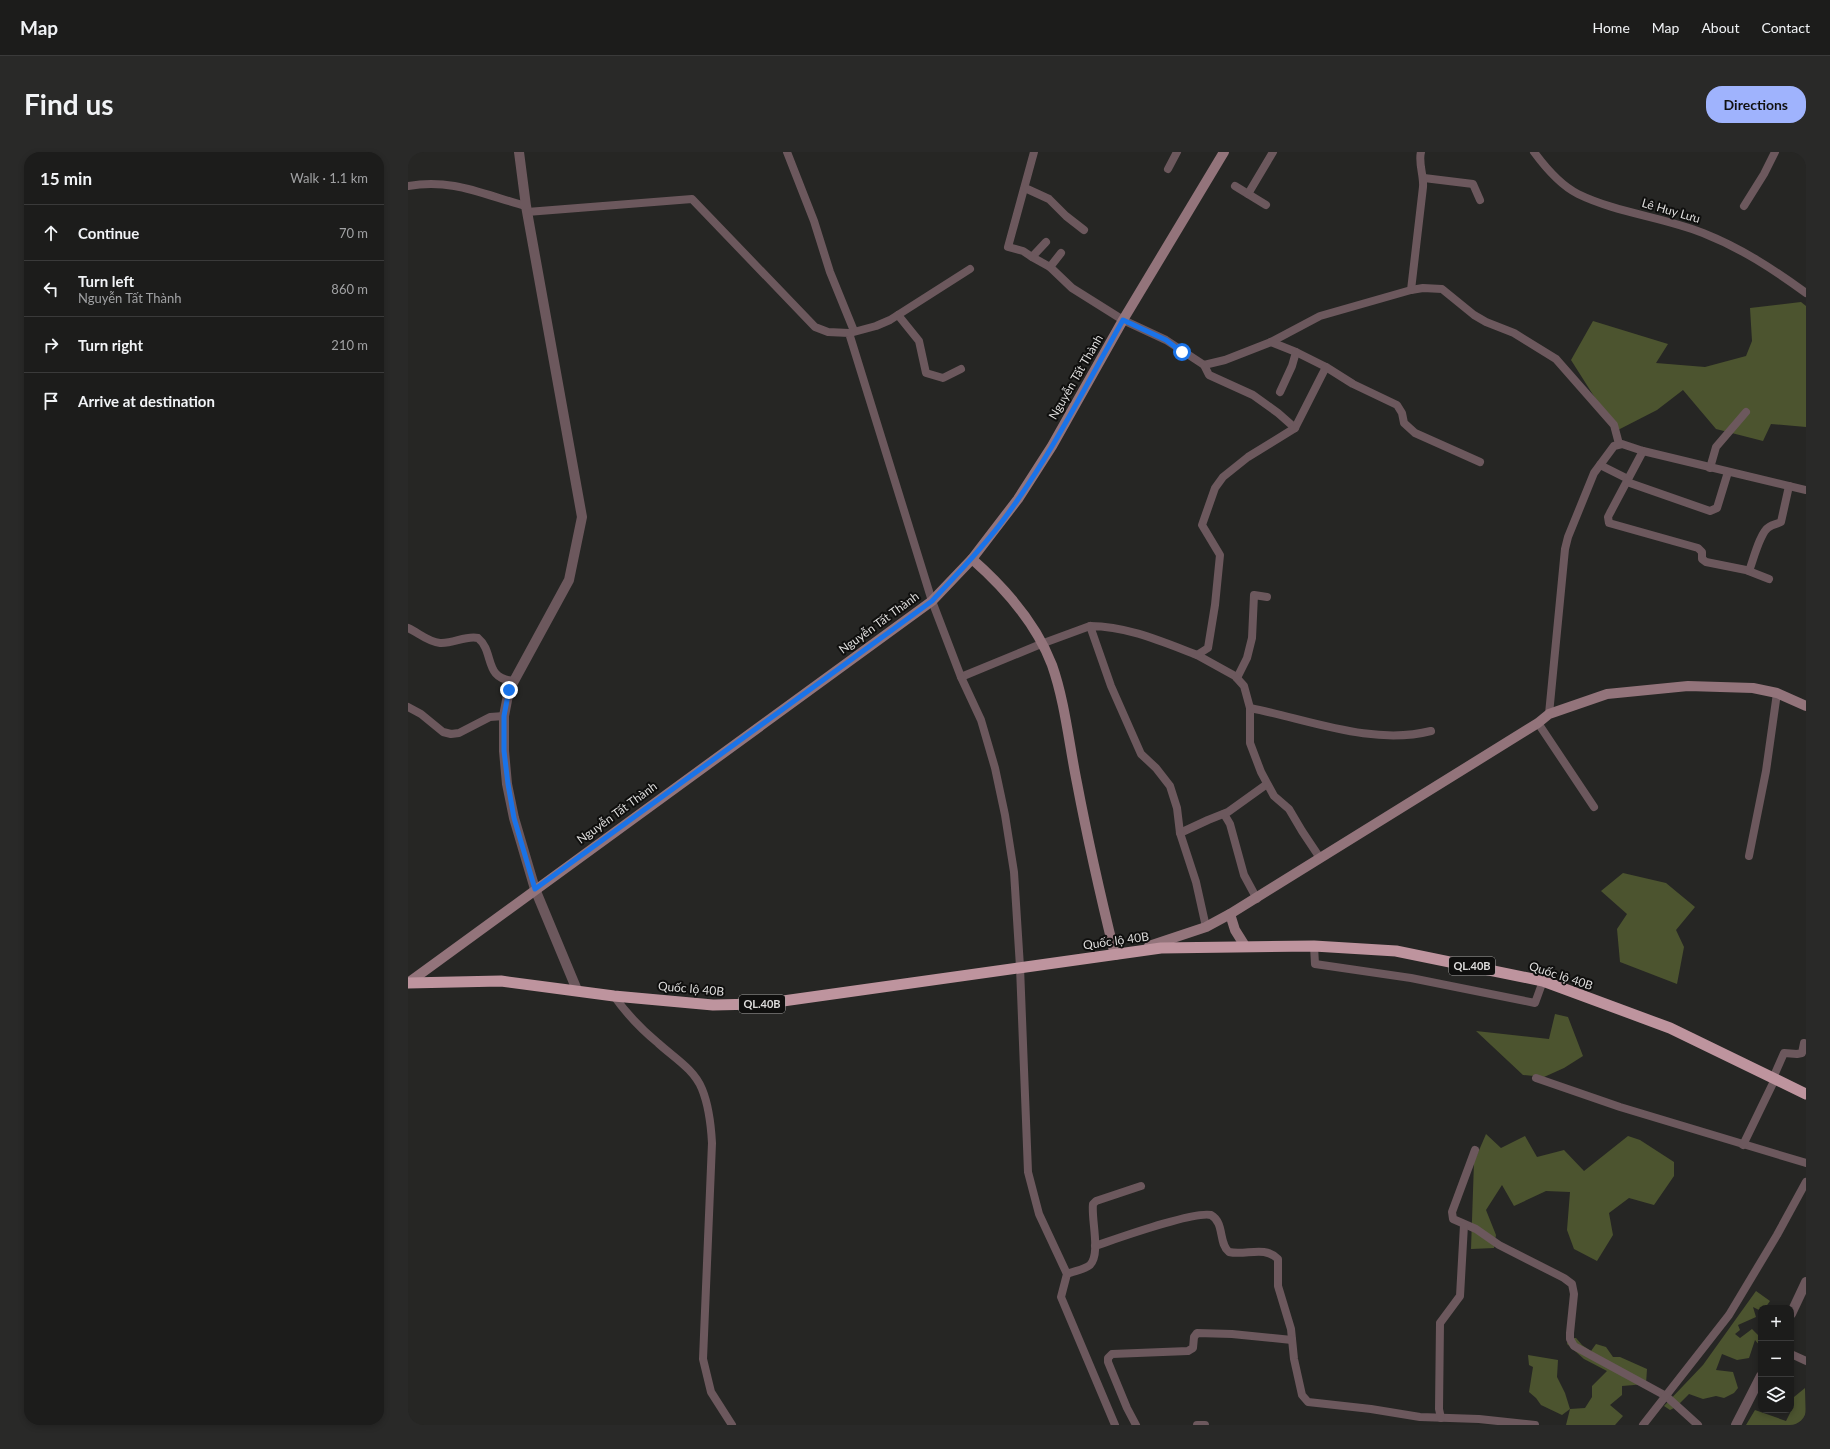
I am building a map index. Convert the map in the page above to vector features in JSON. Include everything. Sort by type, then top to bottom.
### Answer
[{"type":"highway","name":"Quốc lộ 40B","points":[[408,983],[502,981],[614,996],[713,1005],[758,1004],[1161,948],[1314,946],[1396,951],[1543,981],[1670,1028],[1806,1094]]},
{"type":"main road","name":"Nguyễn Tất Thành","points":[[408,983],[932,601],[972,559],[1005,518],[1038,469],[1123,320],[1224,152]]},
{"type":"main road","points":[[972,559],[1010,597],[1026,616],[1051,664],[1060,696],[1092,858],[1115,955],[1169,940],[1206,927],[1230,914],[1538,723],[1549,714],[1607,694],[1688,686],[1753,688],[1777,693],[1806,706]]},
{"type":"main road","points":[[1230,914],[1235,930],[1245,946]]},
{"type":"street","points":[[519,152],[527,209],[582,517],[569,580],[509,690],[504,716],[504,751],[514,818],[535,889],[577,990]]},
{"type":"street","points":[[787,152],[814,221],[830,272],[852,332],[932,601],[961,677],[981,720],[995,768],[1005,815],[1014,872],[1020,967],[1028,1172],[1039,1214],[1067,1274],[1061,1297],[1116,1425]]},
{"type":"street","points":[[1034,152],[1008,247],[1023,251],[1050,267],[1072,288],[1123,320],[1166,340],[1204,365],[1209,374],[1253,395],[1295,428]]},
{"type":"street","points":[[1248,194],[1273,152]]},
{"type":"street","points":[[1411,290],[1424,178],[1420,156],[1422,152]]},
{"type":"street","name":"Lê Huy Lưu","points":[[1534,152],[1556,177],[1577,193],[1620,209],[1712,236],[1755,258],[1806,293]]},
{"type":"street","points":[[1744,206],[1764,174],[1775,152]]},
{"type":"street","points":[[1168,169],[1174,153]]},
{"type":"street","points":[[1424,178],[1473,184],[1480,200]]},
{"type":"street","points":[[408,186],[429,183],[446,184],[527,209],[692,199],[815,327],[828,332],[852,332],[876,326],[898,315],[970,268]]},
{"type":"street","points":[[1234,186],[1266,205]]},
{"type":"street","points":[[1025,188],[1049,198],[1066,216],[1084,230]]},
{"type":"street","points":[[1032,257],[1046,242]]},
{"type":"street","points":[[1050,267],[1061,253]]},
{"type":"street","points":[[1204,365],[1271,342],[1320,316],[1411,290],[1423,288],[1442,289],[1474,315],[1486,322],[1514,333],[1556,359],[1614,425],[1619,444]]},
{"type":"street","points":[[898,315],[919,341],[926,373],[943,378],[960,369]]},
{"type":"street","points":[[1271,342],[1296,352],[1326,367],[1353,384],[1396,405],[1402,413],[1404,423],[1415,433],[1480,462]]},
{"type":"street","points":[[1280,392],[1292,366],[1296,352]]},
{"type":"street","points":[[1197,655],[1208,648],[1219,574],[1220,555],[1202,525],[1215,488],[1223,477],[1235,467],[1274,440],[1295,428],[1326,367]]},
{"type":"street","points":[[1710,468],[1716,447],[1746,412]]},
{"type":"street","points":[[1549,714],[1566,543],[1594,473],[1614,446],[1619,444],[1710,468],[1806,490]]},
{"type":"street","points":[[1643,451],[1608,517],[1610,525],[1698,548],[1701,550],[1702,558],[1706,562],[1749,571],[1769,579]]},
{"type":"street","points":[[1600,465],[1628,480],[1710,512],[1717,508],[1728,472]]},
{"type":"street","points":[[1749,571],[1766,530],[1770,526],[1781,522],[1789,486]]},
{"type":"street","points":[[1237,678],[1247,658],[1252,638],[1254,595],[1268,597]]},
{"type":"street","points":[[961,677],[1041,644],[1090,626],[1100,626],[1135,633],[1197,655],[1237,678],[1244,686],[1250,708],[1250,743],[1267,784],[1274,796],[1290,809],[1302,831],[1320,858]]},
{"type":"street","points":[[1090,626],[1111,686],[1141,754],[1156,768],[1170,786],[1177,808],[1180,834],[1196,882],[1206,927]]},
{"type":"street","points":[[408,628],[436,643],[478,638],[483,642],[490,664],[496,674],[506,680],[514,681]]},
{"type":"street","points":[[1749,856],[1766,771],[1777,693]]},
{"type":"street","points":[[408,707],[422,714],[443,732],[451,734],[459,733],[490,718],[504,716]]},
{"type":"street","points":[[1250,708],[1309,723],[1386,735],[1408,735],[1431,731]]},
{"type":"street","points":[[1538,723],[1594,807]]},
{"type":"street","points":[[1180,834],[1224,814],[1267,784]]},
{"type":"street","points":[[1224,814],[1230,824],[1243,871],[1257,898]]},
{"type":"street","points":[[1314,946],[1315,964],[1411,978],[1535,1003],[1543,981]]},
{"type":"street","points":[[614,996],[638,1025],[684,1065],[698,1081],[709,1111],[712,1143],[703,1359],[711,1392],[732,1425]]},
{"type":"street","points":[[1743,1145],[1774,1079],[1784,1053],[1802,1053],[1804,1043]]},
{"type":"street","points":[[1536,1078],[1600,1101],[1806,1163]]},
{"type":"street","points":[[1475,1150],[1452,1212],[1453,1219],[1476,1229],[1499,1245],[1564,1278],[1572,1284],[1574,1294],[1570,1339],[1574,1346],[1666,1396],[1698,1425]]},
{"type":"street","points":[[1642,1425],[1729,1315],[1777,1235],[1806,1182]]},
{"type":"street","points":[[1067,1274],[1090,1265],[1094,1257],[1095,1246],[1093,1204],[1096,1201],[1141,1186]]},
{"type":"street","points":[[1095,1246],[1184,1219],[1203,1214],[1211,1214],[1218,1220],[1226,1248],[1229,1252],[1263,1251],[1270,1252],[1278,1259],[1278,1286],[1291,1329],[1294,1359],[1302,1395],[1308,1402],[1371,1409],[1420,1417],[1479,1419],[1535,1425]]},
{"type":"street","points":[[1441,1418],[1439,1408],[1440,1323],[1460,1296],[1464,1225]]},
{"type":"street","points":[[1794,1308],[1806,1282]]},
{"type":"street","points":[[1136,1425],[1127,1408],[1108,1362],[1108,1358],[1112,1354],[1188,1352],[1193,1348],[1194,1337],[1197,1333],[1232,1334],[1292,1340]]},
{"type":"street","points":[[1794,1356],[1806,1362]]},
{"type":"street","points":[[1736,1425],[1760,1377]]},
{"type":"street","points":[[1197,1425],[1205,1425]]},
{"type":"green space","points":[[1801,302],[1806,306],[1806,427],[1771,424],[1763,441],[1716,429],[1683,390],[1657,410],[1616,431],[1571,360],[1593,321],[1668,344],[1656,363],[1705,367],[1746,356],[1752,341],[1750,308]]},
{"type":"green space","points":[[1623,873],[1666,883],[1695,907],[1676,930],[1684,947],[1677,984],[1620,962],[1617,929],[1627,914],[1601,891]]},
{"type":"green space","points":[[1555,1014],[1568,1017],[1583,1056],[1564,1068],[1544,1077],[1523,1075],[1476,1031],[1549,1039]]},
{"type":"green space","points":[[1486,1134],[1501,1148],[1525,1136],[1537,1157],[1564,1150],[1584,1171],[1628,1136],[1640,1140],[1674,1162],[1674,1176],[1654,1205],[1629,1198],[1609,1213],[1613,1235],[1597,1261],[1574,1249],[1567,1230],[1570,1192],[1546,1191],[1514,1206],[1502,1185],[1486,1210],[1496,1235],[1494,1248],[1471,1249],[1474,1162]]},
{"type":"green space","points":[[1756,1291],[1770,1301],[1767,1305],[1758,1305],[1758,1310],[1753,1307],[1756,1317],[1738,1325],[1740,1330],[1735,1334],[1740,1338],[1752,1329],[1758,1335],[1758,1344],[1755,1340],[1749,1358],[1737,1360],[1722,1354],[1716,1370],[1733,1372],[1738,1388],[1734,1393],[1724,1398],[1716,1396],[1703,1399],[1689,1394],[1676,1407],[1670,1410],[1664,1406],[1703,1365]]},
{"type":"green space","points":[[1568,1338],[1576,1338],[1582,1345],[1591,1351],[1596,1344],[1606,1347],[1613,1357],[1620,1357],[1647,1369],[1646,1384],[1622,1386],[1622,1395],[1610,1405],[1623,1416],[1615,1425],[1566,1425],[1570,1409],[1585,1408],[1592,1397],[1592,1386],[1607,1371],[1584,1359],[1567,1344]]},
{"type":"green space","points":[[1528,1355],[1558,1360],[1557,1377],[1565,1393],[1570,1409],[1562,1415],[1541,1405],[1529,1392],[1533,1367],[1529,1365]]},
{"type":"green space","points":[[1805,1388],[1806,1425],[1746,1425],[1755,1410],[1758,1411],[1758,1413],[1763,1413],[1786,1421],[1790,1413],[1794,1413],[1794,1397]]},
{"type":"route","points":[[509,690],[504,716],[504,751],[508,784],[514,818],[535,889],[932,601],[989,539],[1018,499],[1052,446],[1123,320],[1166,340],[1182,352]]}]
